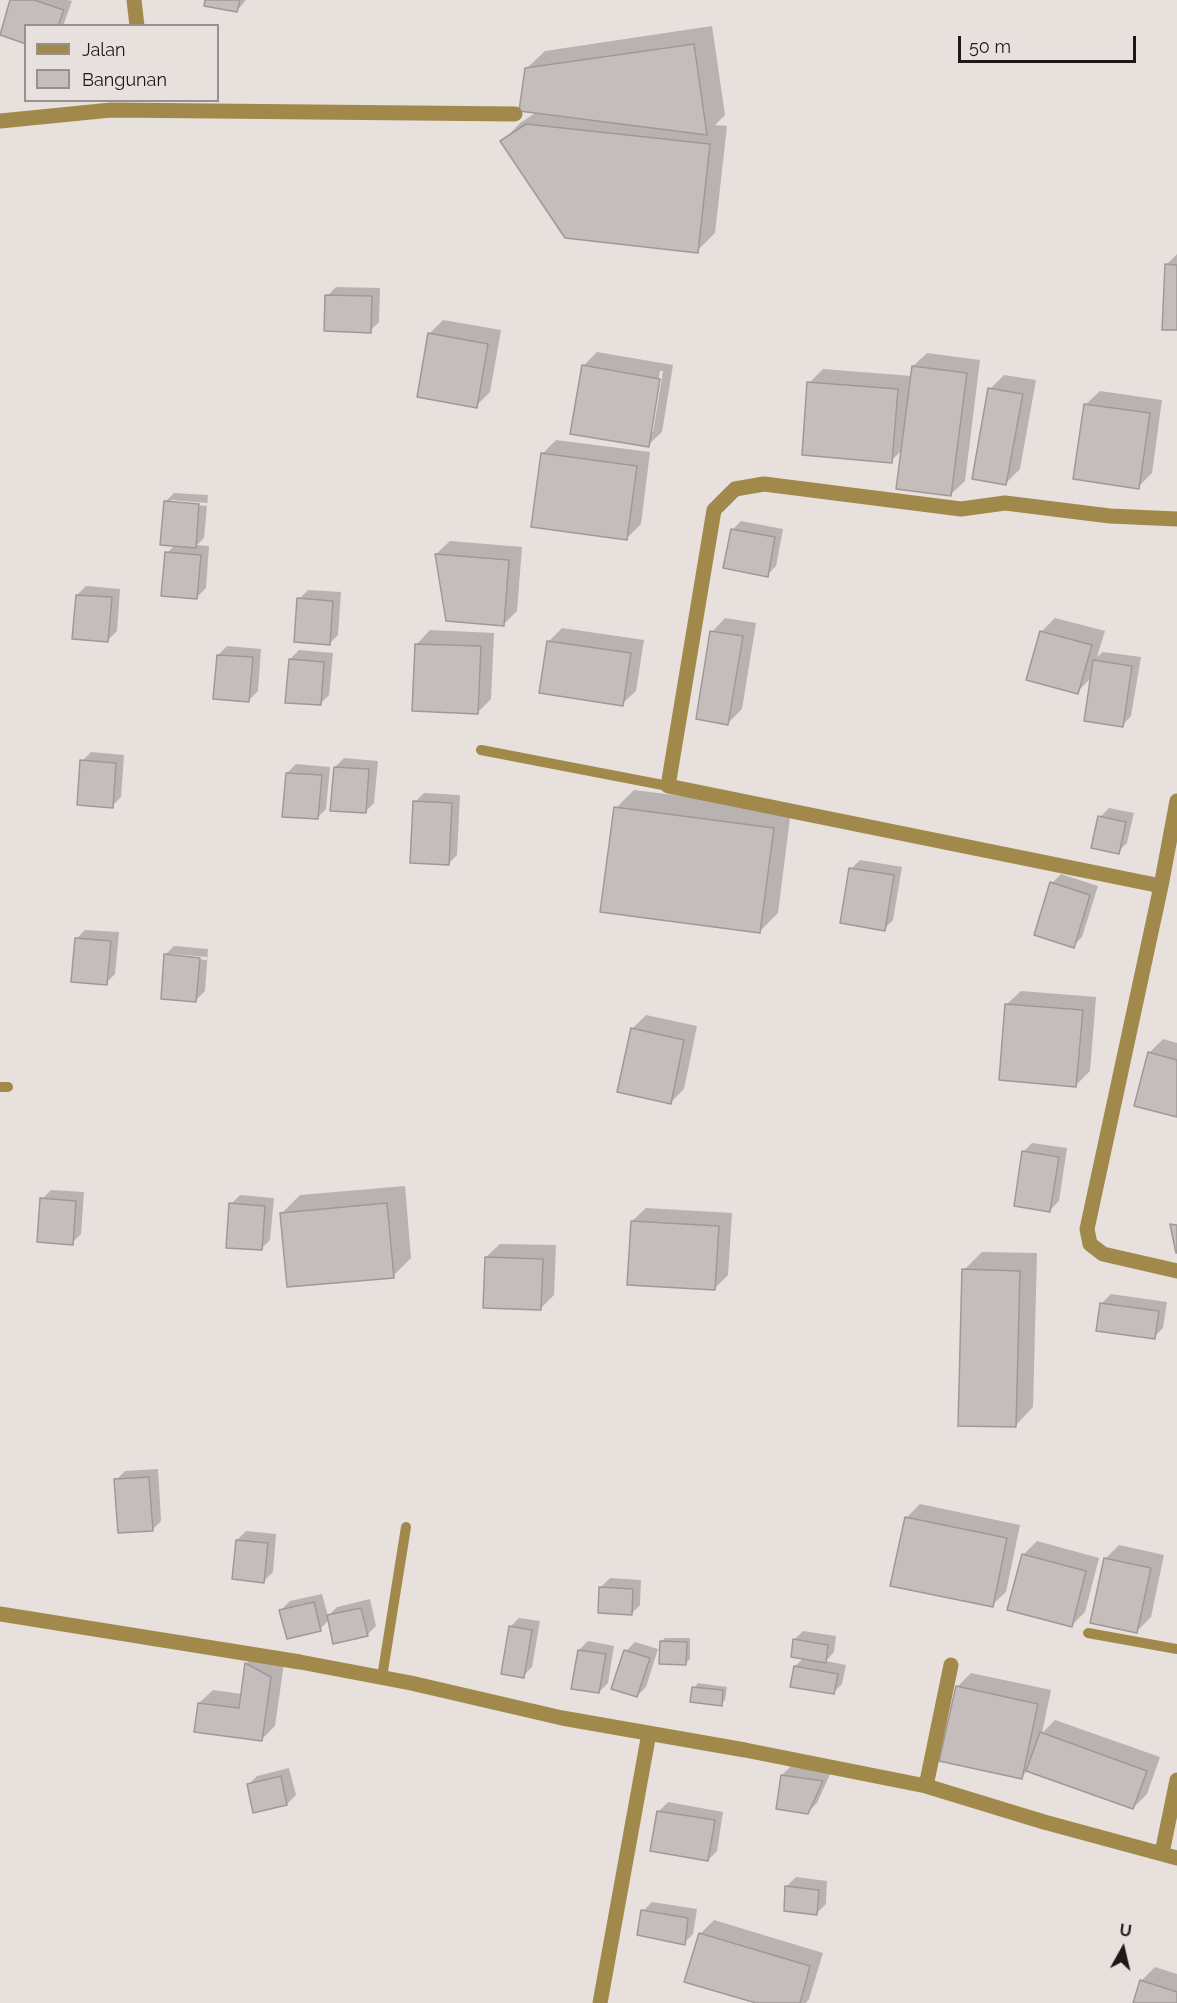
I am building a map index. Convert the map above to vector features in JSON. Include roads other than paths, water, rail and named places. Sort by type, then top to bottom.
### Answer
[{"type":"street","points":[[134,0],[137,24]]},
{"type":"street","points":[[0,121],[112,105],[515,114]]},
{"type":"street","points":[[1161,886],[668,786],[714,510],[735,489],[764,484],[961,509],[1005,503],[1110,516],[1177,519]]},
{"type":"street","points":[[1177,801],[1174,831],[1087,1228],[1090,1244],[1103,1254],[1177,1271]]},
{"type":"street","points":[[0,1614],[382,1677],[562,1718],[926,1786],[1044,1822],[1162,1852],[1177,1858]]},
{"type":"street","points":[[926,1786],[951,1665]]},
{"type":"street","points":[[600,2003],[649,1733]]},
{"type":"street","points":[[1162,1852],[1177,1780]]},
{"type":"lane","points":[[481,750],[668,786]]},
{"type":"lane","points":[[382,1677],[406,1527]]},
{"type":"lane","points":[[1088,1633],[1177,1649]]}]
